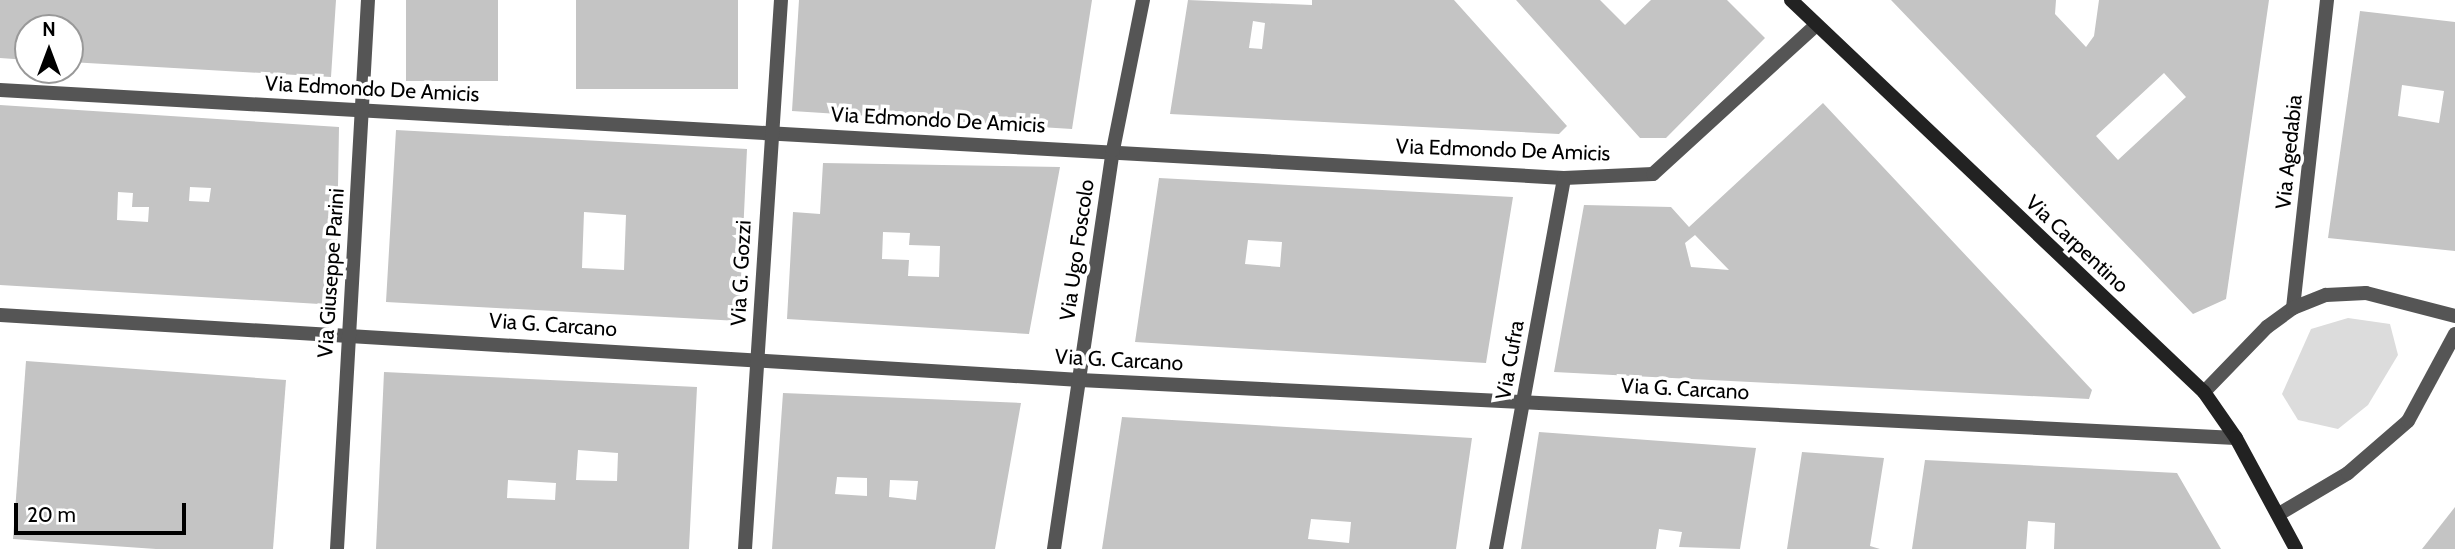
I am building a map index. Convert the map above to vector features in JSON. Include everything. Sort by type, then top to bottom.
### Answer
[{"type":"street","name":"Via Giuseppe Parini","points":[[337,549],[368,0]]},
{"type":"street","name":"Via G. Gozzi","points":[[745,549],[781,0]]},
{"type":"street","name":"Via Ugo Foscolo","points":[[1054,549],[1113,150],[1143,0]]},
{"type":"street","name":"Via Carpentino","points":[[1791,0],[2204,392],[2236,438],[2279,514],[2295,549]]},
{"type":"street","name":"Via Agedabia","points":[[2293,308],[2327,0]]},
{"type":"street","name":"Via Edmondo De Amicis","points":[[0,90],[1113,150],[1564,178],[1653,174],[1816,25]]},
{"type":"street","name":"Via Cufra","points":[[1496,549],[1564,178]]},
{"type":"street","points":[[2204,392],[2267,327],[2293,308],[2326,295],[2366,293],[2455,316]]},
{"type":"street","name":"Via G. Carcano","points":[[0,315],[348,333],[1080,380],[2236,438]]},
{"type":"street","points":[[2279,514],[2348,473],[2408,421],[2455,334]]},
{"type":"shaded area","points":[[2348,318],[2390,324],[2398,355],[2368,405],[2338,429],[2298,420],[2282,394],[2311,329]]},
{"type":"building","points":[[0,0],[336,0],[331,77],[84,63],[84,14],[14,14],[14,59],[0,58]]},
{"type":"building","points":[[406,0],[498,0],[498,81],[406,81]]},
{"type":"building","points":[[576,0],[738,0],[738,89],[576,89]]},
{"type":"building","points":[[799,0],[1092,0],[1072,129],[792,111]]},
{"type":"building","points":[[1188,0],[1312,5],[1312,0],[1454,0],[1567,126],[1559,134],[1170,114]],"holes":[[[1253,21],[1265,23],[1262,49],[1249,48]]]},
{"type":"building","points":[[1516,0],[1600,0],[1625,25],[1651,0],[1727,0],[1765,38],[1666,138],[1640,138]]},
{"type":"building","points":[[1891,0],[2056,0],[2055,14],[2086,47],[2094,36],[2099,0],[2269,0],[2226,299],[2193,314]],"holes":[[[2164,73],[2186,97],[2118,160],[2096,136]]]},
{"type":"building","points":[[2360,11],[2455,22],[2455,251],[2328,238]],"holes":[[[2402,85],[2444,91],[2439,123],[2398,116]]]},
{"type":"building","points":[[1823,103],[2092,390],[2089,399],[1554,372],[1584,205],[1671,207],[1689,227]],"holes":[[[1695,235],[1729,270],[1691,267],[1685,243]]]},
{"type":"building","points":[[0,105],[339,127],[336,305],[0,285]],"holes":[[[190,187],[211,188],[209,202],[189,201]],[[118,192],[133,193],[132,207],[149,207],[148,222],[117,220]]]},
{"type":"building","points":[[396,130],[747,149],[739,321],[386,302]],"holes":[[[584,212],[626,215],[624,270],[582,268]]]},
{"type":"building","points":[[823,163],[1060,167],[1029,334],[787,319],[793,212],[820,214]],"holes":[[[883,232],[910,233],[909,245],[940,246],[939,277],[908,276],[909,260],[882,259]]]},
{"type":"building","points":[[1159,178],[1513,197],[1486,363],[1135,342]],"holes":[[[1248,240],[1282,242],[1280,267],[1245,264]]]},
{"type":"building","points":[[26,361],[286,380],[273,549],[156,549],[13,539]]},
{"type":"building","points":[[384,372],[697,387],[689,549],[376,549]],"holes":[[[578,450],[618,453],[617,481],[576,480]],[[508,480],[556,483],[555,500],[507,498]]]},
{"type":"building","points":[[783,393],[1021,403],[995,549],[772,549]],"holes":[[[837,477],[867,478],[867,496],[835,494]],[[890,480],[918,481],[916,500],[889,497]]]},
{"type":"building","points":[[1122,417],[1472,438],[1456,549],[1102,549]],"holes":[[[1311,519],[1351,522],[1349,543],[1308,539]]]},
{"type":"building","points":[[1539,432],[1756,448],[1740,549],[1679,547],[1682,532],[1659,529],[1656,549],[1521,549]]},
{"type":"building","points":[[1802,452],[1884,458],[1870,546],[1880,549],[1787,549]]},
{"type":"building","points":[[1925,460],[2177,473],[2221,549],[2054,549],[2055,523],[2028,521],[2026,549],[1912,549]]},
{"type":"building","points":[[2455,507],[2455,549],[2422,549]]}]
